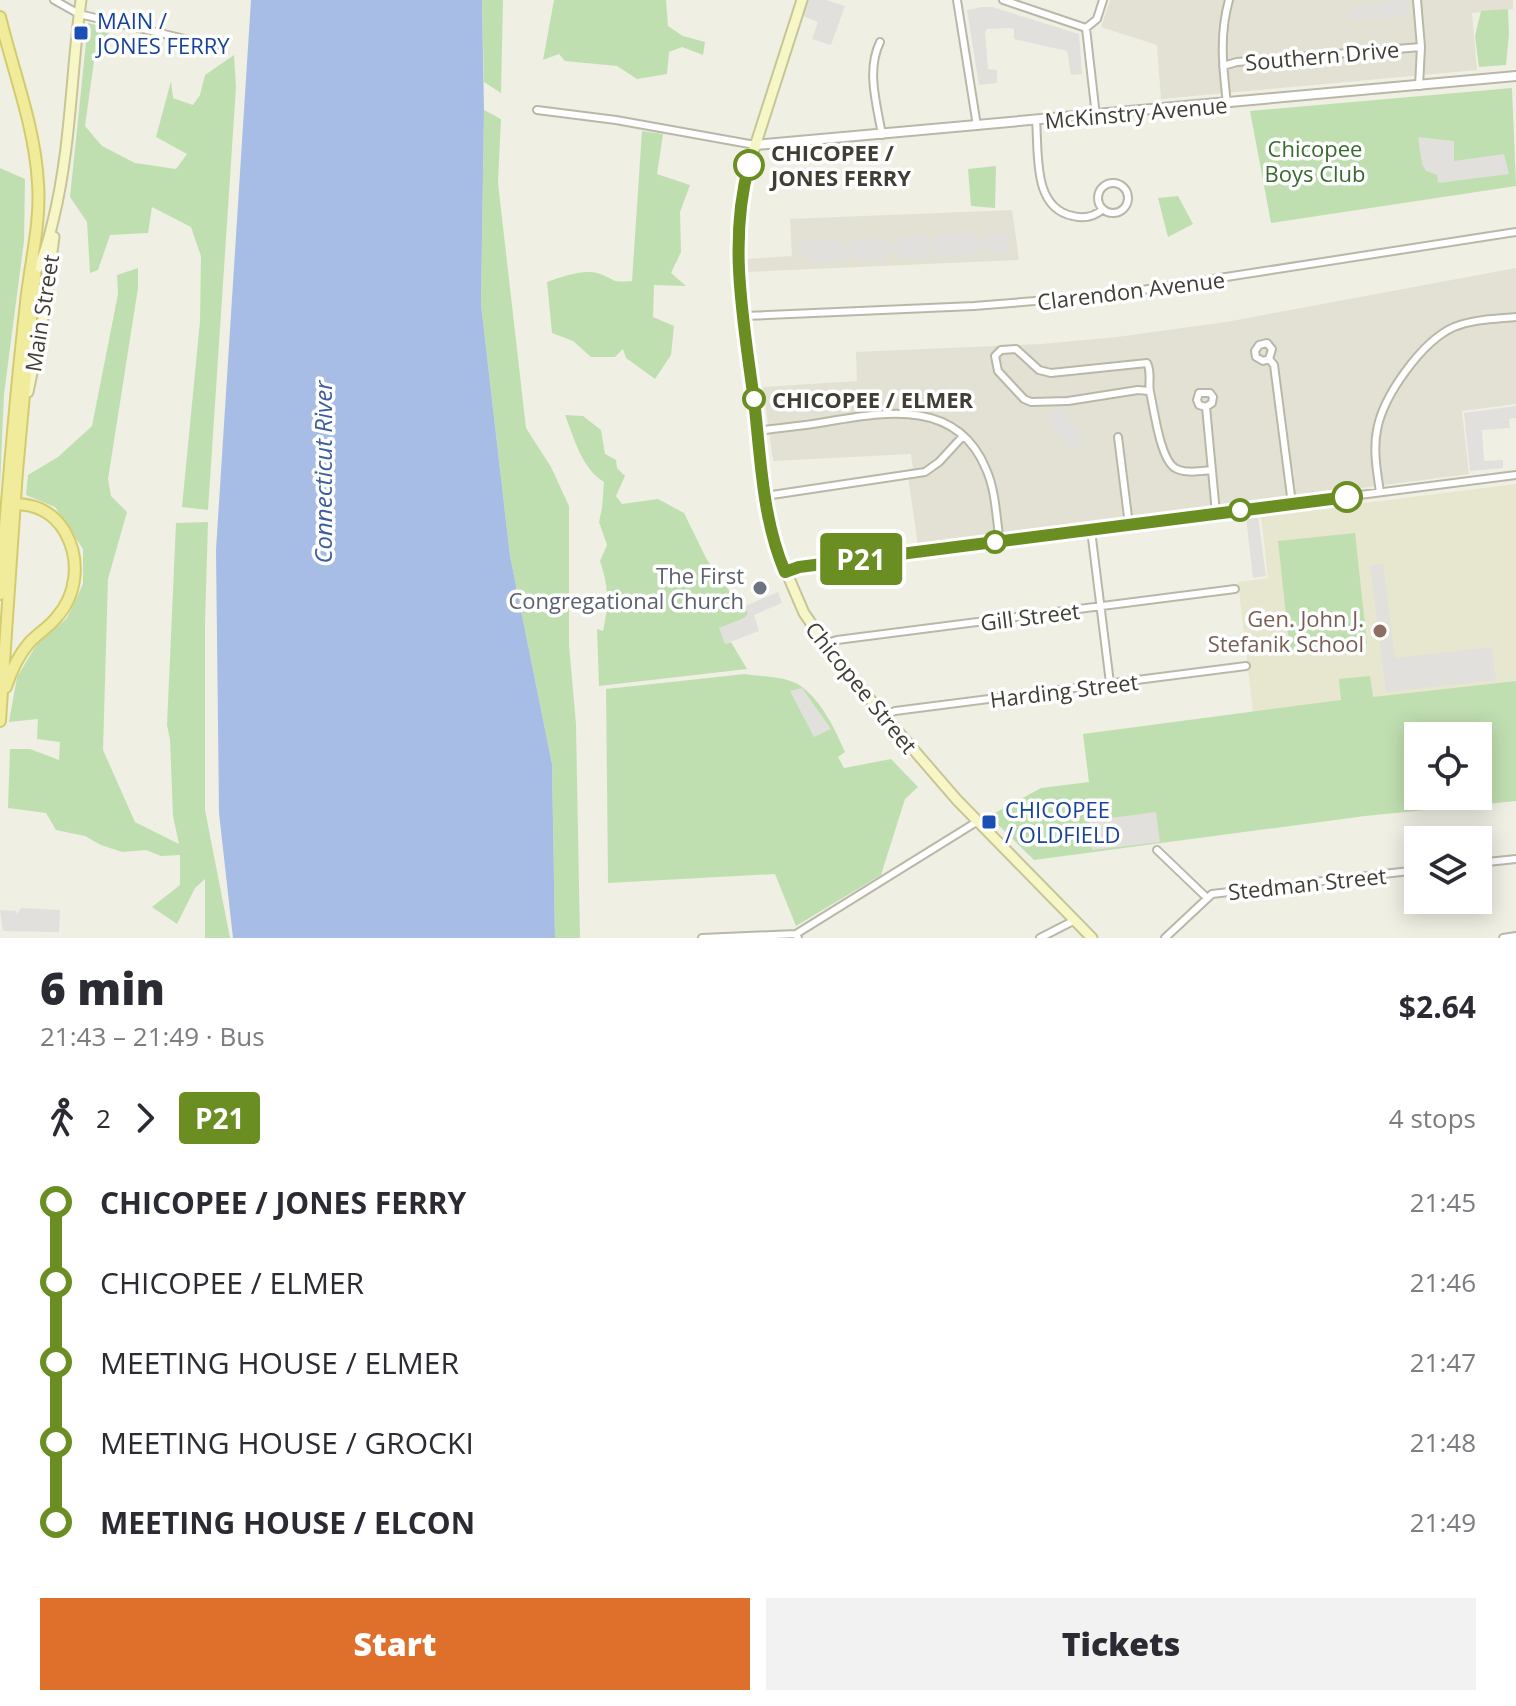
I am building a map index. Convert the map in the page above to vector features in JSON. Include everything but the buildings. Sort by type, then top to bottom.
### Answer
[{"type":"main road","name":"Main Street","points":[[0,721],[7,504],[42,325],[69,129],[81,0]]},
{"type":"main road","name":"Chicopee Street","points":[[802,0],[755,145],[743,186],[739,215],[739,268],[744,316],[765,496],[774,539],[804,613],[824,644],[883,716],[978,821],[1092,938]]},
{"type":"main road","points":[[0,17],[35,155],[39,188],[30,301]]},
{"type":"main road","name":"Main Street","points":[[32,277],[47,246],[57,206]]},
{"type":"main road","name":"Main Street","points":[[22,419],[30,301]]},
{"type":"main road","name":"Main Street","points":[[0,594],[30,301]]},
{"type":"main road","points":[[1,700],[21,654],[55,620],[67,603],[75,573],[71,546],[57,521],[39,508],[7,504]]},
{"type":"street","points":[[54,0],[79,14],[215,46]]},
{"type":"street","points":[[957,0],[977,126]]},
{"type":"street","points":[[1003,0],[1086,28]]},
{"type":"street","points":[[1086,28],[1097,19],[1103,0]]},
{"type":"street","points":[[1227,104],[1223,22],[1229,0]]},
{"type":"street","points":[[1417,0],[1421,47],[1419,86]]},
{"type":"street","points":[[1086,28],[1096,116]]},
{"type":"street","points":[[880,42],[874,54],[873,75],[882,135]]},
{"type":"street","name":"Southern Drive","points":[[1223,66],[1237,62],[1421,47]]},
{"type":"street","name":"McKinstry Avenue","points":[[755,145],[1516,76]]},
{"type":"street","points":[[537,110],[616,120],[755,145]]},
{"type":"street","points":[[1036,121],[1041,179],[1048,201],[1060,212],[1072,216],[1090,217],[1103,209]]},
{"type":"street","points":[[1112,183],[1123,187],[1128,196],[1124,208],[1113,213],[1103,209],[1098,199],[1102,188],[1112,183]]},
{"type":"street","name":"Clarendon Avenue","points":[[744,316],[974,306],[1110,295],[1516,232]]},
{"type":"street","points":[[1380,492],[1375,450],[1379,420],[1415,358],[1430,342],[1451,329],[1471,322],[1516,317]]},
{"type":"street","points":[[1149,391],[1068,401],[1031,402],[1024,399],[1002,376],[995,358],[1001,350],[1016,349],[1039,370],[1051,373],[1146,362],[1151,376],[1149,391],[1169,463],[1179,470],[1212,470]]},
{"type":"street","points":[[1269,359],[1274,365],[1292,504]]},
{"type":"street","points":[[1206,407],[1216,513]]},
{"type":"street","points":[[757,431],[863,415],[905,413],[936,419],[963,436],[979,455],[989,476],[1000,542]]},
{"type":"street","points":[[765,496],[925,472],[938,464],[963,436]]},
{"type":"street","points":[[1118,437],[1129,525]]},
{"type":"street","points":[[785,572],[799,567],[1516,475]]},
{"type":"street","points":[[1091,530],[1110,683]]},
{"type":"street","name":"Gill Street","points":[[824,644],[1235,589]]},
{"type":"street","name":"Harding Street","points":[[883,716],[895,711],[1246,666]]},
{"type":"street","points":[[702,938],[797,936],[978,821]]},
{"type":"street","points":[[1157,850],[1206,897]]},
{"type":"street","points":[[1492,862],[1516,859]]},
{"type":"street","name":"Stedman Street","points":[[1165,938],[1206,897],[1223,892],[1404,872]]},
{"type":"street","points":[[1040,938],[1075,920]]},
{"type":"street","points":[[1503,938],[1516,936]]},
{"type":"shaded area","points":[[808,0],[826,0],[845,6],[831,45],[812,39],[818,22],[803,16]]},
{"type":"shaded area","points":[[1110,0],[1513,0],[1513,9],[1472,13],[1477,70],[1161,99],[1157,45],[1101,27]]},
{"type":"shaded area","points":[[1388,0],[1407,0],[1409,16],[1349,21],[1349,8],[1388,4]]},
{"type":"shaded area","points":[[992,7],[1079,34],[1082,74],[1071,75],[1067,51],[1014,39],[1014,29],[987,29],[988,69],[997,70],[997,83],[979,85],[967,10]]},
{"type":"shaded area","points":[[1418,137],[1454,141],[1454,161],[1504,154],[1509,174],[1438,183],[1437,175],[1426,171],[1422,164]]},
{"type":"shaded area","points":[[1012,210],[1019,260],[745,272],[746,259],[792,256],[790,219]]},
{"type":"shaded area","points":[[977,233],[978,240],[985,239],[986,234],[1005,234],[1010,243],[1004,253],[998,255],[986,248],[978,248],[978,254],[935,257],[935,251],[930,252],[929,258],[900,259],[900,252],[891,252],[886,254],[886,260],[853,260],[848,255],[847,261],[806,262],[807,256],[797,250],[798,240],[841,239],[842,246],[852,245],[852,239],[885,238],[885,244],[898,244],[898,237],[927,235],[927,242],[932,242],[932,235]]},
{"type":"shaded area","points":[[1516,268],[1516,404],[1462,411],[1469,474],[918,545],[907,470],[913,468],[911,454],[773,461],[763,387],[857,381],[856,352],[1041,344],[1117,337],[1226,322]]},
{"type":"shaded area","points":[[1516,406],[1516,418],[1509,419],[1510,428],[1482,430],[1484,461],[1503,460],[1503,468],[1470,471],[1464,413]]},
{"type":"shaded area","points":[[1059,408],[1086,440],[1074,453],[1043,417]]},
{"type":"shaded area","name":"Gen. John J. Stefanik School","points":[[1516,484],[1516,681],[1253,713],[1238,582],[1268,578],[1261,516]]},
{"type":"shaded area","points":[[1258,516],[1266,576],[1253,578],[1246,518]]},
{"type":"shaded area","points":[[1383,564],[1395,658],[1492,647],[1496,680],[1386,692],[1370,566]]},
{"type":"shaded area","points":[[778,592],[782,603],[754,615],[759,631],[725,644],[719,628],[746,617],[745,606]]},
{"type":"shaded area","points":[[802,688],[831,729],[814,737],[790,691]]},
{"type":"shaded area","points":[[1156,812],[1160,842],[1092,850],[1089,821]]},
{"type":"shaded area","points":[[21,908],[60,910],[59,932],[3,931],[0,910],[16,911],[17,914]]},
{"type":"green space","points":[[482,0],[503,0],[501,93],[484,82]]},
{"type":"green space","points":[[554,0],[666,0],[668,26],[683,36],[705,42],[703,55],[682,47],[669,52],[667,74],[637,79],[617,66],[565,61],[559,54],[543,60]]},
{"type":"green space","points":[[1508,9],[1506,65],[1479,67],[1475,36],[1481,11]]},
{"type":"green space","points":[[88,23],[111,29],[95,54],[85,126],[102,146],[135,163],[176,169],[187,154],[156,137],[171,81],[173,98],[193,105],[200,95],[205,75],[234,55],[236,87],[208,510],[182,507],[200,321],[201,256],[191,227],[152,207],[148,233],[110,235],[98,270],[90,273],[87,222],[70,197]]},
{"type":"green space","name":"Chicopee Boys Club","points":[[1512,88],[1516,186],[1271,223],[1250,111]]},
{"type":"green space","points":[[484,110],[501,119],[498,183],[526,428],[551,467],[569,506],[569,645],[576,724],[580,938],[555,938],[552,764],[510,556],[481,304]]},
{"type":"green space","points":[[642,131],[663,134],[657,174],[690,185],[680,212],[681,252],[671,273],[686,286],[654,285],[653,317],[674,326],[671,355],[655,379],[626,358],[623,349],[615,357],[591,357],[573,341],[552,333],[547,282],[587,272],[617,281],[632,281]]},
{"type":"green space","points":[[996,166],[995,208],[971,206],[968,169]]},
{"type":"green space","points":[[0,168],[25,179],[24,241],[4,394],[0,486]]},
{"type":"green space","points":[[1178,196],[1193,224],[1168,237],[1158,198]]},
{"type":"green space","points":[[138,268],[138,288],[108,479],[111,496],[127,512],[108,579],[103,750],[135,822],[179,844],[173,816],[167,725],[176,523],[208,522],[205,810],[230,938],[205,938],[205,879],[195,888],[177,924],[152,907],[180,885],[180,855],[161,856],[146,850],[122,852],[85,836],[56,830],[46,813],[8,808],[10,749],[30,749],[59,760],[60,742],[37,739],[38,719],[9,722],[17,677],[37,644],[67,618],[83,584],[83,549],[55,507],[26,495],[28,475],[58,457],[92,426],[118,294],[117,275]]},
{"type":"green space","points":[[565,415],[583,416],[601,430],[605,454],[616,460],[617,468],[625,476],[616,496],[622,504],[658,499],[684,513],[707,560],[733,596],[745,606],[748,614],[726,644],[731,642],[747,669],[599,686],[597,629],[603,631],[607,603],[600,561],[607,545],[599,522],[604,482],[584,461]]},
{"type":"green space","points":[[1355,533],[1367,644],[1290,652],[1278,541]]},
{"type":"green space","points":[[745,674],[790,681],[809,693],[827,716],[841,743],[845,752],[838,757],[844,768],[891,759],[918,787],[905,799],[881,875],[796,926],[775,874],[608,883],[606,689]]},
{"type":"green space","points":[[1370,676],[1373,697],[1516,681],[1516,801],[1492,803],[1492,722],[1404,722],[1404,810],[1425,810],[1034,860],[989,816],[1041,788],[1089,782],[1083,734],[1341,700],[1339,679]]},
{"type":"water","name":"Connecticut River","points":[[251,0],[482,0],[481,304],[510,556],[552,764],[555,938],[233,938],[219,813],[216,550]]},
{"type":"bus line","name":"P21","points":[[749,165],[739,215],[740,282],[766,500],[785,572],[799,567],[1347,497]]},
{"type":"place","name":"MAIN / JONES FERRY","points":[[81,33]]},
{"type":"place","name":"CHICOPEE / JONES FERRY","points":[[749,165]]},
{"type":"place","name":"CHICOPEE / ELMER","points":[[754,399]]},
{"type":"place","name":"The First Congregational Church","points":[[760,588]]},
{"type":"place","name":"Gen. John J. Stefanik School","points":[[1380,631]]},
{"type":"place","name":"CHICOPEE / OLDFIELD","points":[[989,822]]}]
